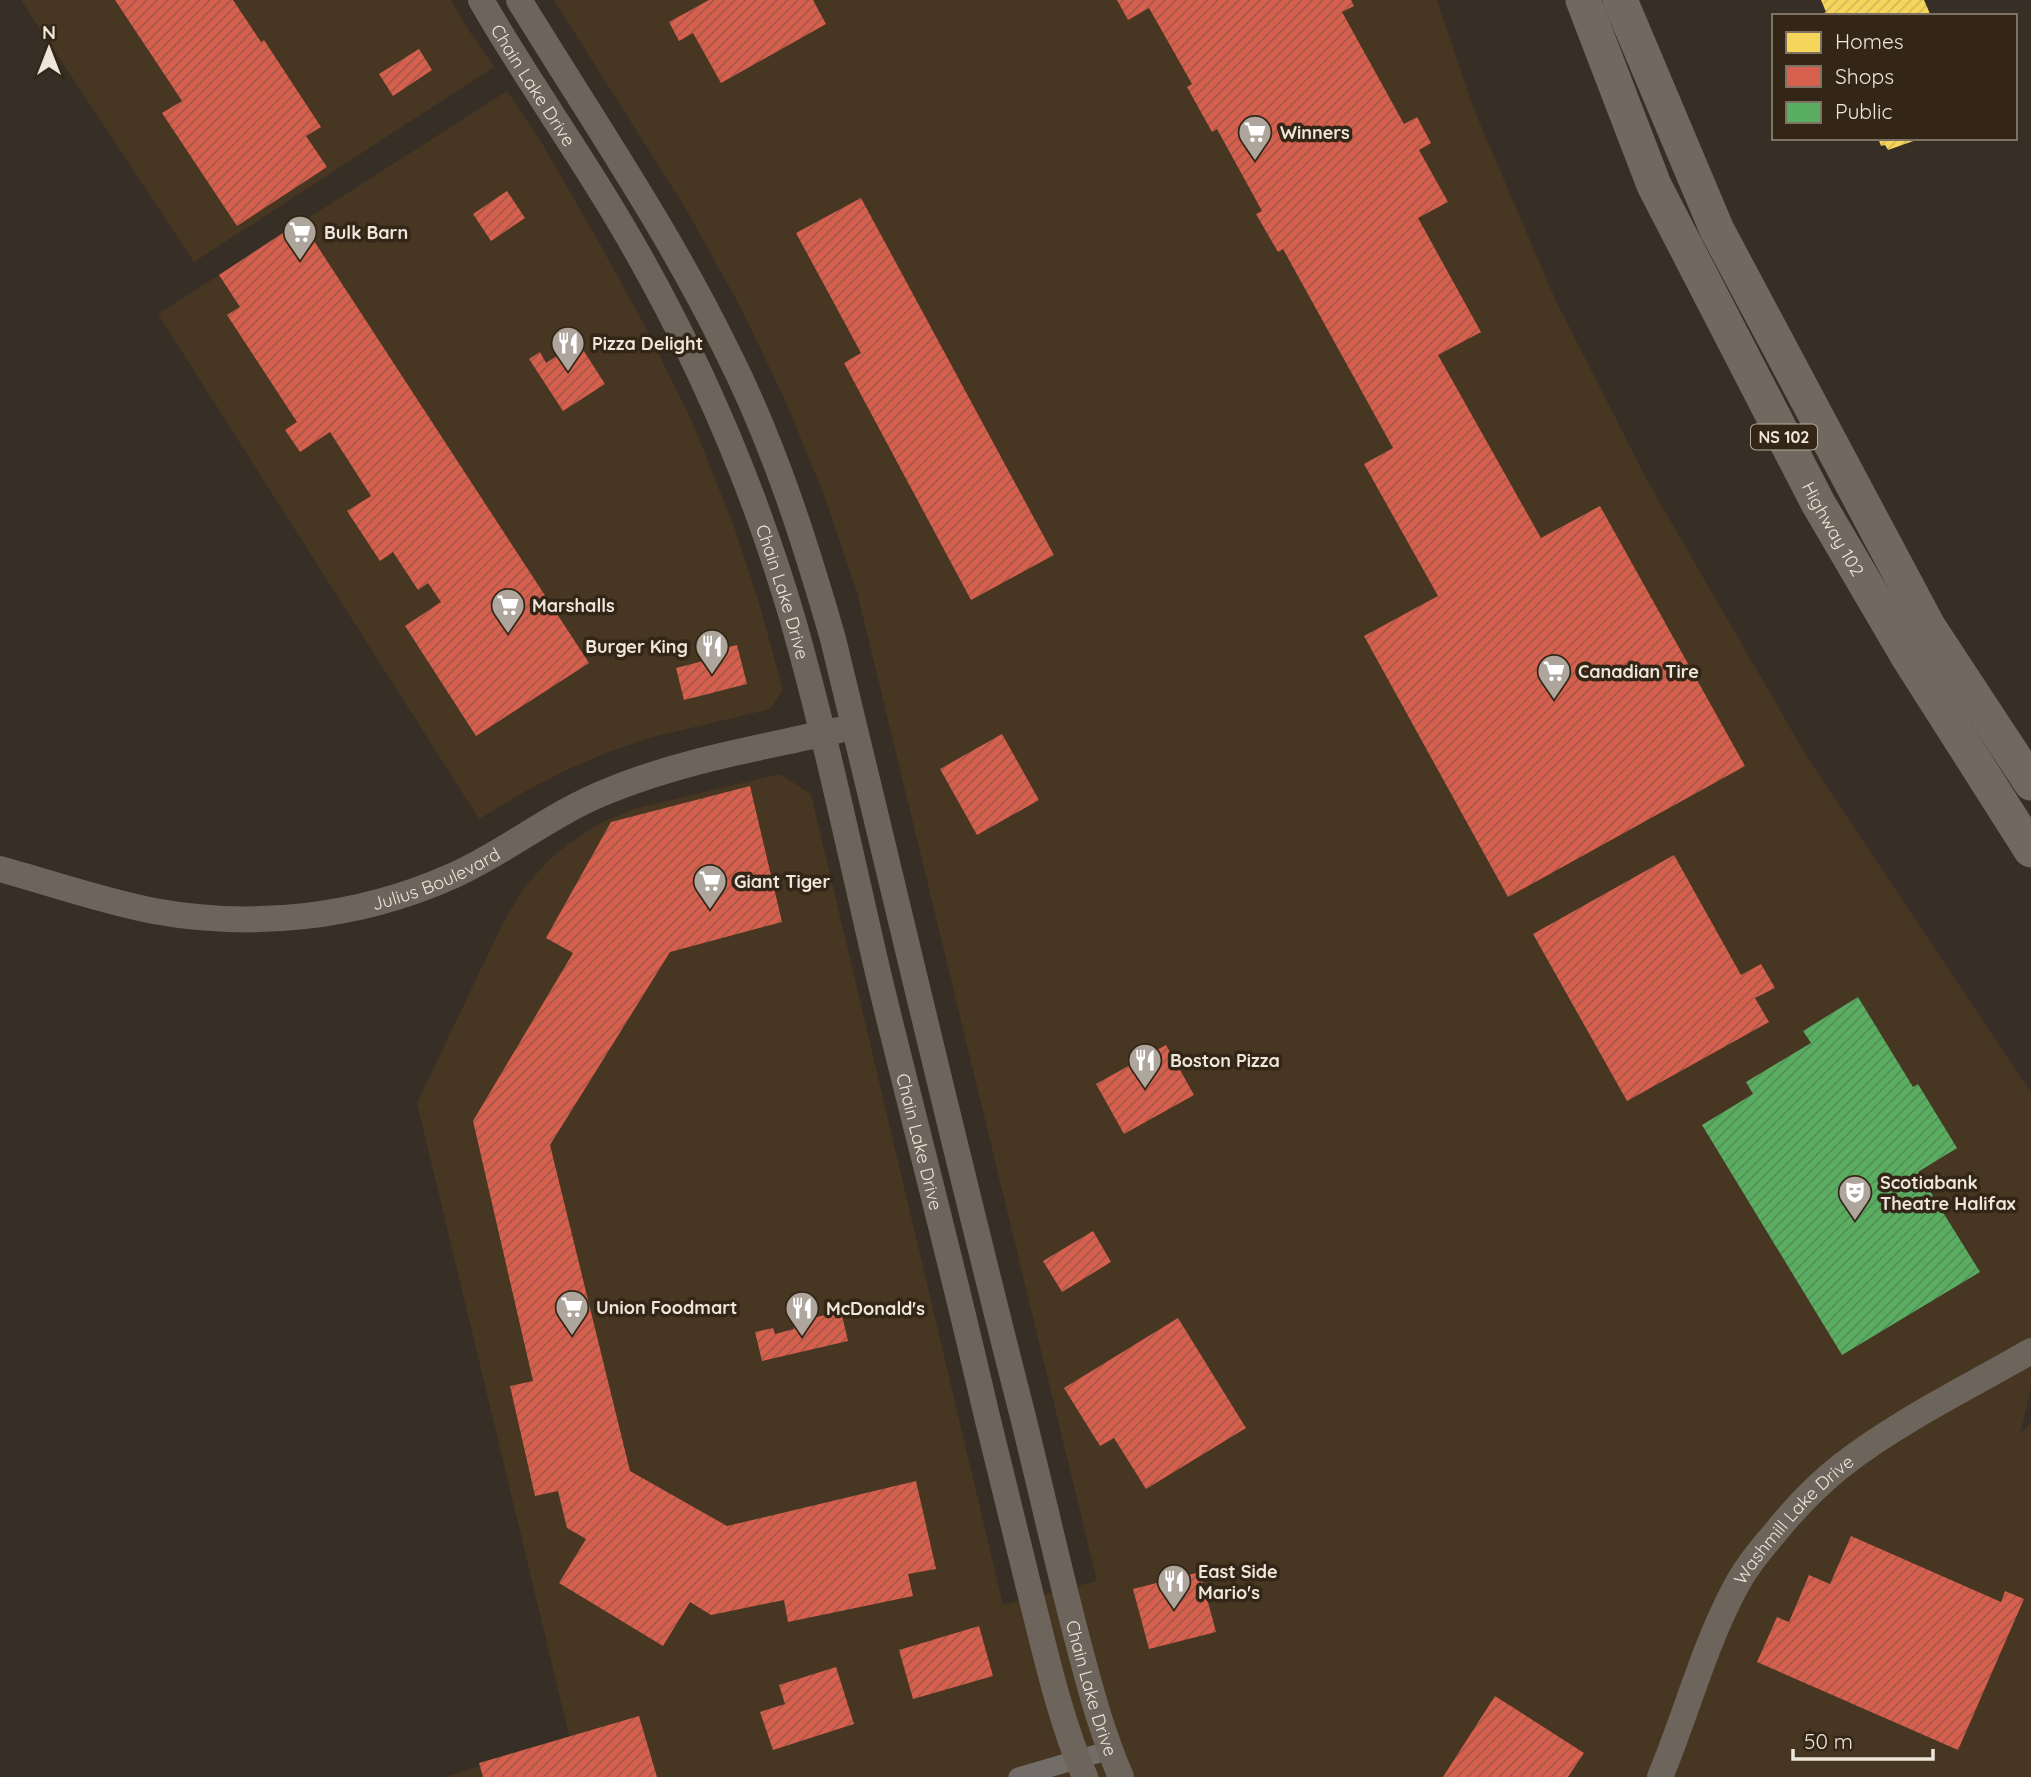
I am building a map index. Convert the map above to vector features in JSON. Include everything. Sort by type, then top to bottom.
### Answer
[{"type":"highway","points":[[1575,0],[1654,185]]},
{"type":"highway","name":"Highway 102","points":[[1583,0],[1654,185],[1818,503],[1907,655],[2031,850]]},
{"type":"highway","name":"Highway 102","points":[[1620,0],[1724,242],[1928,626],[2031,783]]},
{"type":"street","name":"Chain Lake Drive","points":[[481,0],[626,233],[677,329],[730,439],[791,613],[1057,1699],[1082,1768]]},
{"type":"street","name":"Chain Lake Drive","points":[[519,0],[645,199],[687,272],[728,352],[762,428],[803,544],[833,639],[1068,1604],[1097,1711],[1121,1777]]},
{"type":"street","name":"Julius Boulevard","points":[[0,869],[124,904],[179,915],[234,919],[317,915],[371,904],[424,888],[499,852],[545,822],[586,800],[666,769],[854,727]]},
{"type":"street","points":[[945,1237],[975,1230]]},
{"type":"street","name":"Washmill Lake Drive","points":[[1660,1777],[1719,1621],[1735,1587],[1763,1546],[1796,1507],[1841,1466],[1896,1428],[2031,1351]]},
{"type":"street","points":[[1018,1777],[1082,1768],[1110,1750]]},
{"type":"shaded area","points":[[21,0],[451,0],[494,67],[194,262]]},
{"type":"shaded area","points":[[554,0],[1437,0],[1474,110],[1555,299],[1648,482],[1807,757],[2031,1093],[2031,1388],[2020,1434],[2031,1423],[2031,1777],[445,1777],[570,1739],[417,1103],[502,925],[523,889],[547,862],[568,844],[598,824],[634,809],[780,774],[811,794],[1003,1605],[1097,1581],[857,592],[824,495],[785,400],[741,308],[686,209]]},
{"type":"shaded area","points":[[507,91],[543,145],[597,239],[648,332],[694,426],[735,529],[783,690],[770,709],[649,738],[606,753],[564,771],[479,819],[158,314]]},
{"type":"building: Homes","points":[[1821,0],[1924,0],[1930,14],[1821,14],[1826,12]]},
{"type":"building: Homes","points":[[1879,140],[1916,140],[1888,150],[1885,145],[1881,146]]},
{"type":"building: Shops","points":[[115,0],[233,0],[261,42],[264,40],[321,127],[306,136],[327,167],[237,226],[162,113],[182,101]]},
{"type":"building: Shops","points":[[709,0],[813,0],[826,24],[721,83],[693,33],[679,41],[669,22]]},
{"type":"building: Shops","points":[[1117,0],[1351,0],[1354,6],[1342,12],[1404,124],[1417,117],[1431,143],[1419,150],[1448,202],[1418,218],[1481,332],[1438,355],[1541,538],[1600,506],[1745,766],[1508,897],[1364,636],[1438,596],[1364,464],[1393,448],[1283,249],[1278,252],[1256,214],[1262,211],[1217,129],[1212,132],[1187,87],[1192,84],[1149,8],[1128,20]]},
{"type":"building: Shops","points":[[419,49],[432,70],[393,96],[379,74]]},
{"type":"building: Shops","points":[[507,191],[525,218],[491,241],[473,214]]},
{"type":"building: Shops","points":[[861,198],[1054,555],[971,600],[844,363],[861,353],[796,233]]},
{"type":"building: Shops","points":[[301,221],[589,663],[476,736],[405,626],[441,602],[428,583],[418,590],[393,552],[380,561],[347,511],[371,496],[330,432],[300,452],[285,430],[297,422],[227,315],[240,307],[219,275]]},
{"type":"building: Shops","name":"Pizza Delight","points":[[578,342],[605,384],[563,411],[529,359],[540,352],[546,363]]},
{"type":"building: Shops","name":"Burger King","points":[[737,645],[747,684],[684,700],[676,668],[715,658],[713,651]]},
{"type":"building: Shops","points":[[1002,734],[1039,800],[977,835],[940,769]]},
{"type":"building: Shops","points":[[750,786],[782,922],[670,952],[550,1145],[630,1471],[727,1526],[916,1481],[936,1569],[908,1574],[913,1596],[788,1622],[784,1600],[711,1615],[690,1602],[663,1646],[559,1583],[586,1539],[567,1528],[558,1491],[535,1496],[510,1386],[533,1381],[473,1121],[573,953],[546,938],[611,822]]},
{"type":"building: Shops","points":[[1674,855],[1741,975],[1761,964],[1775,988],[1755,998],[1769,1022],[1627,1101],[1533,934]]},
{"type":"building: Shops","name":"Boston Pizza","points":[[1166,1045],[1194,1095],[1124,1134],[1096,1084]]},
{"type":"building: Shops","points":[[1093,1231],[1111,1262],[1062,1292],[1043,1261]]},
{"type":"building: Shops","name":"McDonald's","points":[[841,1311],[848,1341],[762,1361],[755,1332],[773,1328],[775,1334],[794,1329],[793,1323]]},
{"type":"building: Shops","points":[[1178,1318],[1246,1428],[1146,1489],[1114,1438],[1100,1446],[1064,1388]]},
{"type":"building: Shops","points":[[1851,1536],[2001,1602],[2005,1591],[2024,1599],[1958,1750],[1757,1662],[1777,1617],[1789,1622],[1809,1575],[1830,1584]]},
{"type":"building: Shops","name":"East Side Mario's","points":[[1200,1572],[1216,1632],[1149,1649],[1133,1589]]},
{"type":"building: Shops","points":[[979,1626],[993,1676],[913,1699],[899,1650]]},
{"type":"building: Shops","points":[[836,1667],[854,1724],[773,1750],[760,1712],[785,1704],[779,1685]]},
{"type":"building: Shops","points":[[1495,1696],[1584,1753],[1568,1777],[1443,1777]]},
{"type":"building: Shops","points":[[639,1716],[657,1777],[483,1777],[479,1763]]},
{"type":"building: Public","name":"Scotiabank Theatre Halifax","points":[[1858,997],[1913,1087],[1918,1084],[1957,1148],[1918,1172],[1980,1272],[1842,1355],[1702,1125],[1753,1094],[1746,1082],[1811,1043],[1803,1031]]},
{"type":"place","name":"Winners","points":[[1255,162]]},
{"type":"place","name":"Bulk Barn","points":[[300,262]]},
{"type":"place","name":"Pizza Delight","points":[[568,373]]},
{"type":"place","name":"Marshalls","points":[[508,635]]},
{"type":"place","name":"Burger King","points":[[712,676]]},
{"type":"place","name":"Canadian Tire","points":[[1554,701]]},
{"type":"place","name":"Giant Tiger","points":[[710,911]]},
{"type":"place","name":"Boston Pizza","points":[[1145,1090]]},
{"type":"place","name":"Scotiabank Theatre Halifax","points":[[1855,1222]]},
{"type":"place","name":"Union Foodmart","points":[[572,1337]]},
{"type":"place","name":"McDonald's","points":[[802,1338]]},
{"type":"place","name":"East Side Mario's","points":[[1174,1611]]}]
